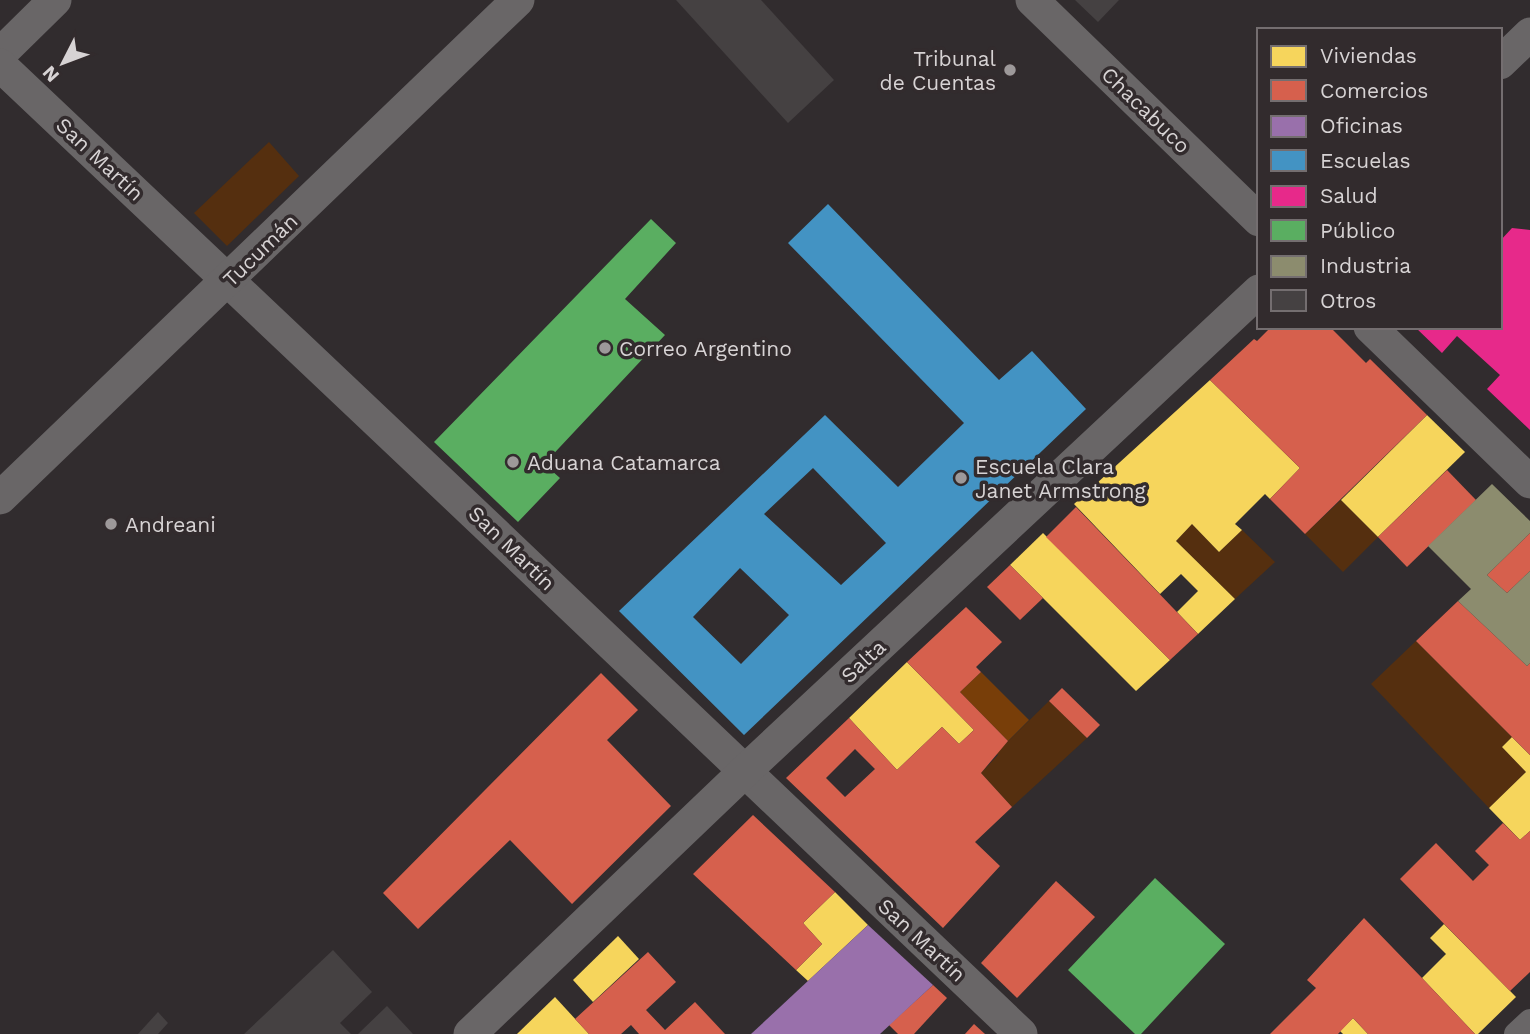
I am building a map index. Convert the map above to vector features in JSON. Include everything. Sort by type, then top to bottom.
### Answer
[{"type":"street","points":[[0,54],[55,0]]},
{"type":"street","name":"Tucumán","points":[[0,498],[518,0]]},
{"type":"street","name":"Chacabuco","points":[[1032,0],[1257,218]]},
{"type":"street","points":[[1502,61],[1530,34]]},
{"type":"street","name":"San Martín","points":[[0,65],[1021,1034]]},
{"type":"street","name":"Salta","points":[[470,1034],[744,772],[1257,293]]},
{"type":"street","points":[[1372,329],[1530,482]]},
{"type":"street","points":[[1516,1034],[1530,1021]]},
{"type":"shaded area","points":[[269,142],[299,176],[227,246],[194,213]]},
{"type":"shaded area","points":[[1341,500],[1378,537],[1343,572],[1305,534]]},
{"type":"shaded area","points":[[1192,524],[1219,552],[1242,530],[1275,562],[1235,599],[1176,541]]},
{"type":"shaded area","points":[[1416,641],[1512,737],[1502,747],[1526,772],[1489,808],[1371,684]]},
{"type":"shaded area","points":[[981,672],[1029,720],[1008,741],[960,692]]},
{"type":"shaded area","points":[[1049,701],[1087,738],[1012,807],[981,773],[998,755],[996,753]]},
{"type":"building: Viviendas","points":[[1210,380],[1300,468],[1270,499],[1265,494],[1235,524],[1242,530],[1219,552],[1192,524],[1176,541],[1235,599],[1198,634],[1177,612],[1198,591],[1181,574],[1160,594],[1074,504]]},
{"type":"building: Viviendas","points":[[1427,415],[1465,452],[1378,537],[1341,500]]},
{"type":"building: Viviendas","points":[[1043,533],[1170,660],[1136,691],[1010,565]]},
{"type":"building: Viviendas","points":[[907,662],[974,730],[959,744],[942,727],[897,770],[849,718]]},
{"type":"building: Viviendas","points":[[1512,737],[1530,755],[1530,831],[1520,840],[1489,808],[1526,772],[1502,747]]},
{"type":"building: Viviendas","points":[[835,892],[868,925],[808,981],[796,970],[822,944],[803,923]]},
{"type":"building: Viviendas","points":[[1444,924],[1516,997],[1478,1034],[1475,1034],[1422,978],[1446,954],[1430,938]]},
{"type":"building: Viviendas","points":[[618,936],[639,959],[593,1002],[573,980]]},
{"type":"building: Viviendas","points":[[555,997],[589,1034],[517,1034]]},
{"type":"building: Viviendas","points":[[1353,1018],[1368,1034],[1343,1034],[1340,1031]]},
{"type":"building: Comercios","points":[[1269,329],[1332,329],[1366,363],[1370,359],[1427,415],[1305,534],[1270,499],[1300,468],[1210,380],[1254,339],[1257,341]]},
{"type":"building: Comercios","points":[[1447,470],[1476,500],[1407,567],[1378,537]]},
{"type":"building: Comercios","points":[[1076,507],[1198,634],[1170,660],[1046,537]]},
{"type":"building: Comercios","points":[[1530,533],[1530,571],[1507,593],[1487,575]]},
{"type":"building: Comercios","points":[[1010,565],[1043,598],[1020,620],[987,587]]},
{"type":"building: Comercios","points":[[1458,601],[1527,666],[1530,663],[1530,755],[1416,641]]},
{"type":"building: Comercios","points":[[966,607],[1002,642],[976,667],[981,672],[960,692],[1008,741],[981,773],[1012,807],[975,842],[1000,866],[943,928],[786,778],[849,718],[897,770],[942,727],[959,744],[974,730],[907,662]],"holes":[[[855,749],[875,769],[845,797],[826,778]]]},
{"type":"building: Comercios","points":[[601,673],[638,710],[607,740],[671,806],[572,904],[510,840],[418,929],[383,893]]},
{"type":"building: Comercios","points":[[1062,688],[1100,725],[1087,738],[1049,701]]},
{"type":"building: Comercios","points":[[753,815],[835,892],[803,923],[822,944],[796,970],[693,874]]},
{"type":"building: Comercios","points":[[1503,823],[1520,840],[1530,831],[1530,972],[1510,991],[1400,879],[1436,843],[1473,881],[1489,865],[1475,851]]},
{"type":"building: Comercios","points":[[1056,881],[1095,917],[1017,998],[981,963]]},
{"type":"building: Comercios","points":[[1364,918],[1475,1034],[1368,1034],[1353,1018],[1338,1034],[1270,1034],[1316,988],[1307,980]]},
{"type":"building: Comercios","points":[[648,952],[676,982],[646,1010],[665,1030],[695,1002],[725,1034],[639,1034],[631,1025],[621,1034],[589,1034],[575,1019]]},
{"type":"building: Comercios","points":[[933,985],[947,998],[914,1034],[898,1034],[889,1025]]},
{"type":"building: Comercios","points":[[974,1024],[985,1034],[965,1034]]},
{"type":"building: Oficinas","points":[[868,925],[933,985],[880,1034],[751,1034]]},
{"type":"building: Escuelas","name":"Escuela Clara Janet Armstrong","points":[[828,204],[999,380],[1032,351],[1086,409],[744,735],[619,611],[825,415],[898,487],[964,423],[788,243]],"holes":[[[813,468],[886,543],[841,585],[764,514]],[[740,568],[789,615],[741,664],[693,617]]]},
{"type":"building: Salud","points":[[1512,228],[1530,230],[1530,430],[1487,389],[1500,375],[1457,336],[1442,353],[1417,329],[1502,329],[1502,239]]},
{"type":"building: Público","points":[[651,219],[676,243],[625,299],[665,335],[544,464],[560,478],[518,522],[434,442]]},
{"type":"building: Público","points":[[1155,878],[1225,944],[1141,1034],[1135,1034],[1068,970]]},
{"type":"building: Industria","points":[[1492,484],[1530,521],[1530,533],[1487,575],[1507,593],[1530,571],[1530,663],[1527,666],[1458,601],[1471,589],[1428,546]]},
{"type":"building: Otros","points":[[676,0],[761,0],[834,80],[788,123]]},
{"type":"building: Otros","points":[[1075,0],[1119,0],[1098,22]]},
{"type":"building: Otros","points":[[333,950],[372,992],[340,1023],[351,1034],[244,1034]]},
{"type":"building: Otros","points":[[387,1006],[413,1034],[358,1034]]},
{"type":"building: Otros","points":[[158,1012],[168,1023],[158,1034],[138,1034]]},
{"type":"place","name":"Tribunal de Cuentas","points":[[1010,70]]},
{"type":"place","name":"Correo Argentino","points":[[605,348]]},
{"type":"place","name":"Aduana Catamarca","points":[[513,462]]},
{"type":"place","name":"Escuela Clara Janet Armstrong","points":[[961,478]]},
{"type":"place","name":"Andreani","points":[[111,524]]}]
